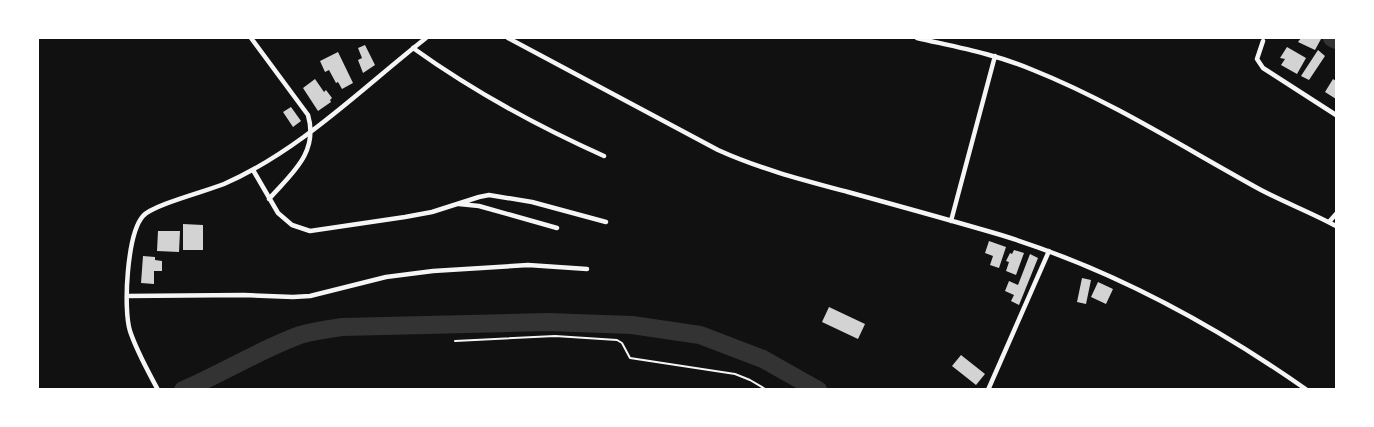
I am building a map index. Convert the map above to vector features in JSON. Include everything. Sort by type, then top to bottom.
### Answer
[{"type":"street","points":[[251,38],[308,115],[311,133],[308,150],[303,160],[269,199]]},
{"type":"street","points":[[158,390],[130,330],[127,296],[132,245],[136,230],[143,216],[150,210],[211,190],[253,170],[311,133],[426,38]]},
{"type":"street","points":[[508,38],[519,40],[718,150],[743,161],[795,178],[951,220],[1049,252],[1112,278],[1205,324],[1255,354],[1305,389]]},
{"type":"street","points":[[917,38],[995,56],[1033,69],[1167,136],[1264,191],[1336,226]]},
{"type":"street","points":[[1263,41],[1257,59],[1263,68],[1336,115]]},
{"type":"street","points":[[413,48],[488,98],[564,138],[604,156]]},
{"type":"street","points":[[951,220],[995,56]]},
{"type":"street","points":[[253,170],[269,199],[284,219],[292,225],[310,231],[405,217],[478,197],[496,196],[558,209],[606,222]]},
{"type":"street","points":[[456,204],[478,206],[557,228]]},
{"type":"street","points":[[1329,222],[1336,214]]},
{"type":"street","points":[[988,390],[1049,252]]},
{"type":"street","points":[[127,296],[244,295],[293,297],[310,296],[386,277],[433,271],[508,265],[586,269]]},
{"type":"path","points":[[455,341],[555,336],[617,340],[622,343],[630,358],[735,374],[767,390]]},
{"type":"building","points":[[1301,38],[1321,39],[1315,50],[1298,42]]},
{"type":"building","points":[[365,45],[375,65],[363,73],[358,60],[362,58],[358,48]]},
{"type":"building","points":[[1287,47],[1306,58],[1297,74],[1281,65],[1285,59],[1280,58]]},
{"type":"building","points":[[1318,50],[1325,56],[1309,80],[1301,76]]},
{"type":"building","points":[[338,52],[353,83],[342,89],[338,82],[336,83],[329,70],[325,72],[320,61]]},
{"type":"building","points":[[315,79],[324,92],[326,90],[332,98],[331,102],[318,111],[303,88]]},
{"type":"building","points":[[1333,79],[1336,81],[1336,99],[1325,92]]},
{"type":"building","points":[[291,107],[301,121],[293,127],[283,112]]},
{"type":"building","points":[[183,224],[203,225],[203,250],[183,250]]},
{"type":"building","points":[[158,231],[180,231],[179,252],[157,251]]},
{"type":"building","points":[[989,241],[1006,247],[999,268],[990,265],[993,256],[985,253]]},
{"type":"building","points":[[1014,250],[1024,253],[1016,275],[1006,271],[1009,262],[1006,261]]},
{"type":"building","points":[[1030,254],[1038,258],[1019,305],[1011,301],[1014,295],[1005,291],[1009,281],[1018,285]]},
{"type":"building","points":[[143,256],[155,257],[155,260],[162,261],[162,271],[154,271],[154,284],[141,283]]},
{"type":"building","points":[[1082,278],[1091,280],[1086,304],[1077,302]]},
{"type":"building","points":[[1098,282],[1113,289],[1106,304],[1091,297]]},
{"type":"building","points":[[829,307],[865,324],[858,339],[822,322]]},
{"type":"building","points":[[961,355],[985,374],[976,385],[952,366]]},
{"type":"waterway","points":[[1332,38],[1336,40]]},
{"type":"waterway","points":[[183,390],[270,348],[300,335],[315,331],[342,327],[547,322],[632,325],[700,335],[763,359],[818,390]]}]
